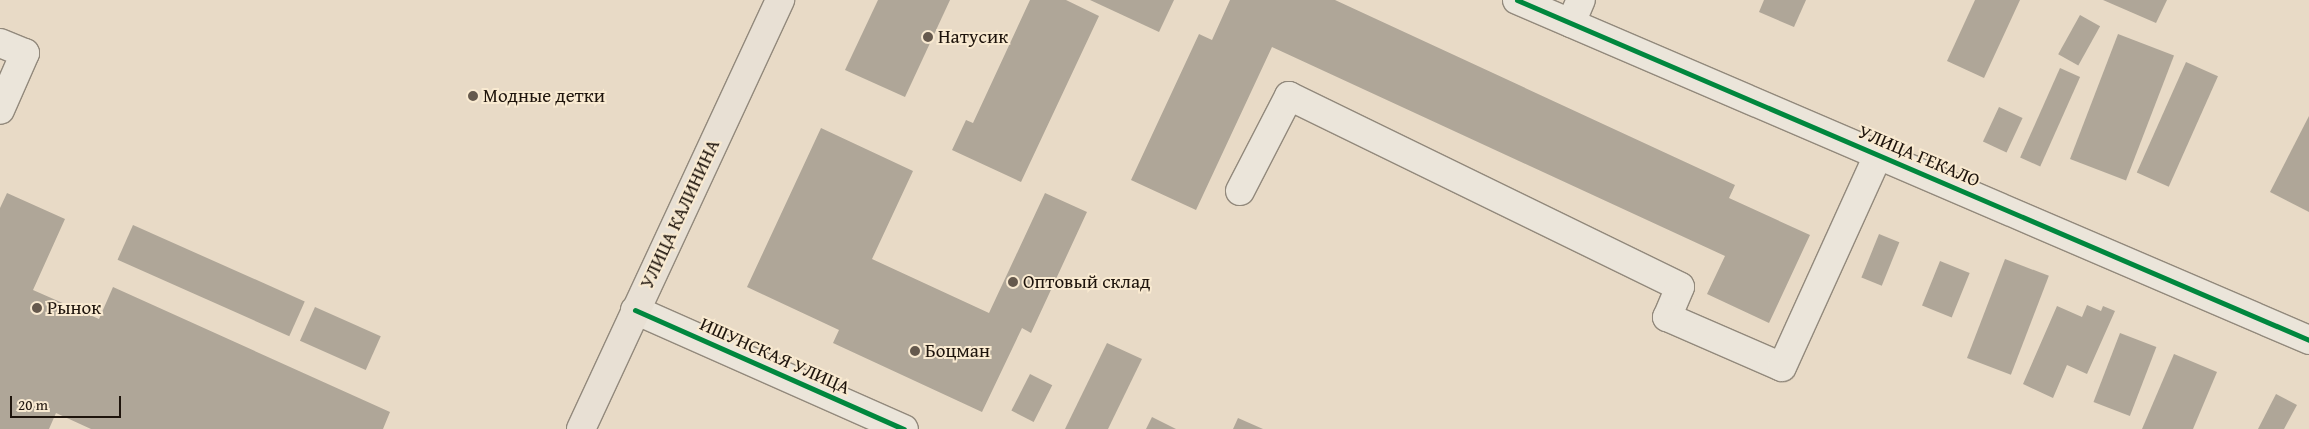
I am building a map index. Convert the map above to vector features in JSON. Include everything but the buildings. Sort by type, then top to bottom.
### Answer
[{"type":"main road","name":"УЛИЦА КАЛИНИНА","points":[[581,429],[780,0]]},
{"type":"street","name":"УЛИЦА ГЕКАЛО","points":[[1517,0],[1576,12],[1878,155],[2309,340]]},
{"type":"street","points":[[0,44],[25,53],[0,110]]},
{"type":"street","points":[[1240,191],[1289,96],[1680,287],[1667,317],[1782,367],[1878,155]]},
{"type":"street","name":"ИШУНСКАЯ УЛИЦА","points":[[635,310],[904,429]]},
{"type":"cycle path","points":[[1517,0],[2309,340]]},
{"type":"cycle path","points":[[635,310],[904,429]]},
{"type":"place","name":"Натусик","points":[[928,37]]},
{"type":"place","name":"Модные детки","points":[[473,96]]},
{"type":"place","name":"Оптовый склад","points":[[1013,282]]},
{"type":"place","name":"Рынок","points":[[37,308]]},
{"type":"place","name":"Боцман","points":[[915,351]]}]
